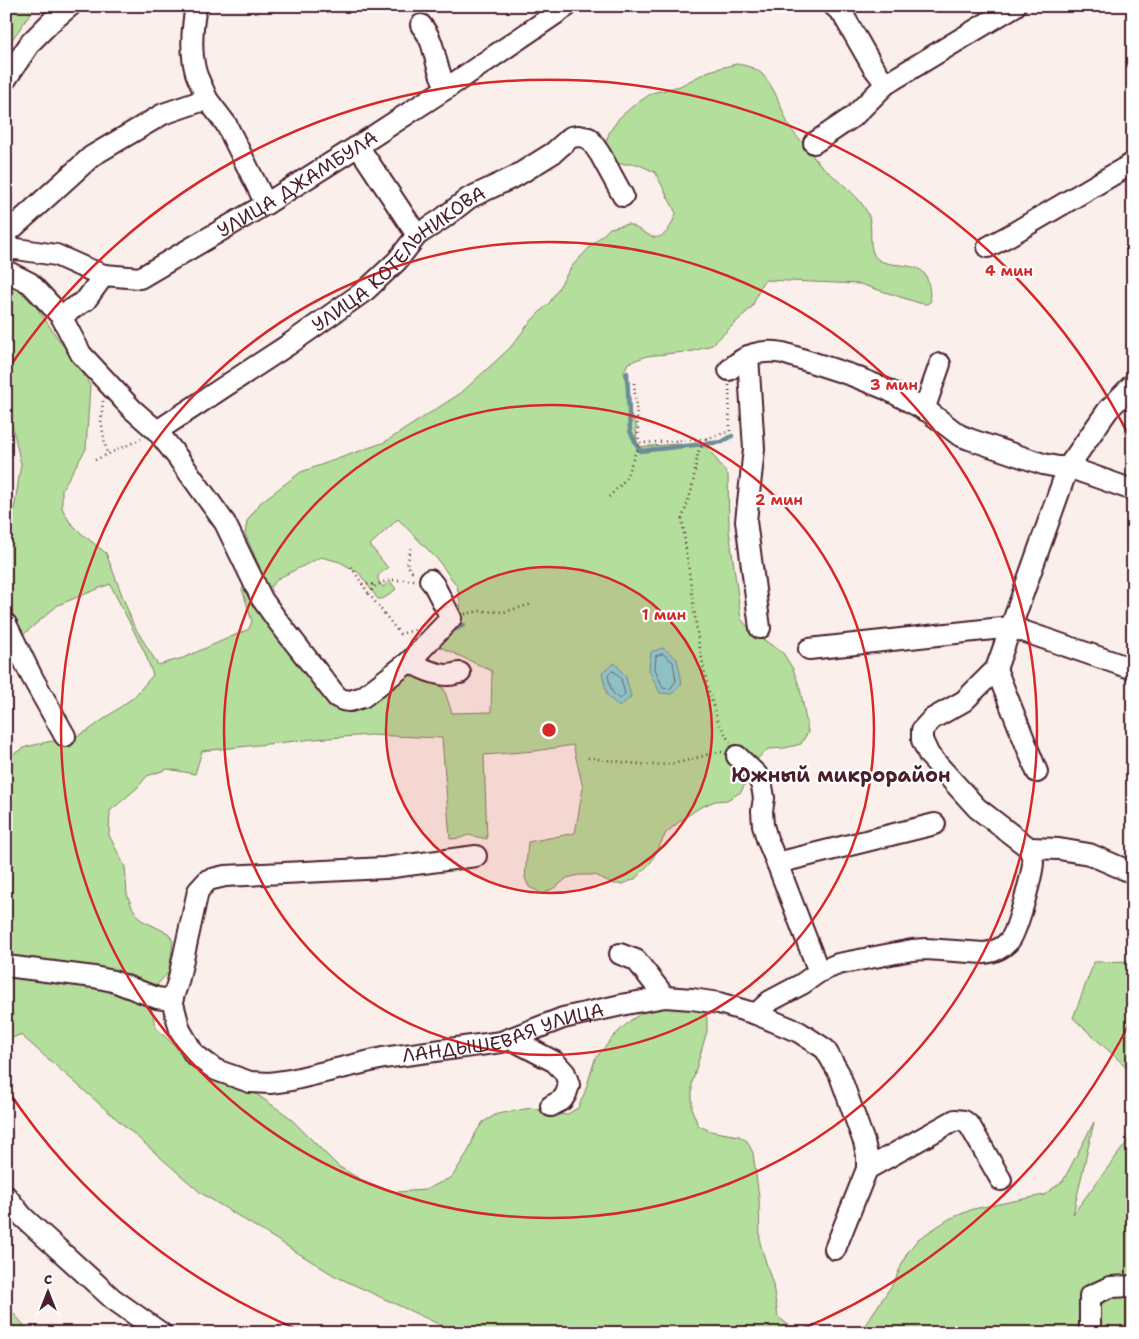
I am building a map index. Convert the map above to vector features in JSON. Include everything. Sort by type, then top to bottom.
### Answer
[{"type":"street","points":[[6,80],[31,42],[70,6]]},
{"type":"street","points":[[196,6],[193,52],[196,73],[207,99],[226,124],[266,204]]},
{"type":"street","name":"УЛИЦА ДЖАМБУЛА","points":[[6,250],[56,255],[104,275],[140,278],[266,204],[358,146],[567,6]]},
{"type":"street","points":[[834,6],[842,13],[873,67],[886,84]]},
{"type":"street","points":[[814,143],[854,116],[886,84],[1015,6]]},
{"type":"street","points":[[421,25],[431,41],[440,74],[447,88]]},
{"type":"street","points":[[6,234],[92,156],[164,114],[207,99]]},
{"type":"street","name":"УЛИЦА КОТЕЛЬНИКОВА","points":[[156,431],[288,346],[366,290],[397,261],[417,236],[469,198],[516,176],[553,153],[571,137],[580,136],[588,138],[600,154],[623,196]]},
{"type":"street","points":[[358,146],[417,236]]},
{"type":"street","points":[[988,247],[1133,163]]},
{"type":"street","points":[[6,271],[30,283],[61,316],[81,354],[132,409],[156,431],[176,455],[225,523],[262,599],[338,697],[350,701],[363,697],[410,661],[422,635],[451,618],[434,585],[424,580]]},
{"type":"street","points":[[61,316],[86,300],[104,275]]},
{"type":"street","points":[[729,370],[748,356],[762,352],[783,353],[852,375],[886,389],[937,417],[959,435],[969,439],[1043,464],[1068,467],[1133,490]]},
{"type":"street","points":[[748,356],[754,449],[746,521],[760,628]]},
{"type":"street","points":[[924,410],[940,364]]},
{"type":"street","points":[[756,1014],[770,1001],[802,984],[818,972],[838,964],[912,950],[994,952],[1010,941],[1015,933],[1033,864],[1032,854],[1029,848],[977,808],[929,755],[922,740],[922,730],[932,718],[964,701],[996,669],[1068,467],[1108,410],[1133,384]]},
{"type":"street","points":[[6,624],[32,677],[65,736]]},
{"type":"street","points":[[809,649],[1011,627],[1133,669]]},
{"type":"street","points":[[410,661],[440,674],[460,673]]},
{"type":"street","points":[[996,669],[1037,772]]},
{"type":"street","points":[[737,756],[757,775],[762,786],[764,798],[762,811],[763,825],[767,839],[818,972]]},
{"type":"street","points":[[777,863],[935,824]]},
{"type":"street","points":[[1029,848],[1059,849],[1089,854],[1133,873]]},
{"type":"street","points":[[6,966],[94,977],[113,981],[157,998],[172,1000],[178,982],[198,891],[208,880],[225,876],[385,868],[476,856]]},
{"type":"street","points":[[620,954],[636,960],[665,997]]},
{"type":"street","name":"ЛАНДЫШЕВАЯ УЛИЦА","points":[[172,1000],[180,1030],[194,1054],[216,1070],[250,1082],[270,1083],[291,1080],[383,1058],[501,1042],[563,1018],[665,997],[719,1004],[756,1014],[799,1032],[825,1049],[839,1073],[864,1142],[868,1156],[868,1170],[835,1249]]},
{"type":"street","points":[[511,1039],[555,1062],[565,1073],[569,1085],[566,1094],[562,1100],[552,1106]]},
{"type":"street","points":[[868,1170],[955,1120],[964,1121],[970,1126],[1001,1180]]},
{"type":"street","points":[[6,1196],[23,1217],[112,1299],[161,1333]]},
{"type":"street","points":[[1090,1333],[1090,1296],[1110,1287],[1133,1286]]},
{"type":"path","points":[[641,444],[706,439],[730,431],[729,370]]},
{"type":"path","points":[[105,379],[101,421],[108,454]]},
{"type":"path","points":[[634,383],[639,441],[641,444]]},
{"type":"path","points":[[95,460],[156,431]]},
{"type":"path","points":[[706,439],[698,452],[692,489],[682,519],[698,639],[708,689],[718,721],[737,756]]},
{"type":"path","points":[[610,497],[625,480],[641,444]]},
{"type":"path","points":[[407,565],[411,548]]},
{"type":"path","points":[[351,567],[400,634],[422,635]]},
{"type":"path","points":[[362,584],[376,585],[390,580],[424,580]]},
{"type":"path","points":[[369,594],[376,585]]},
{"type":"path","points":[[451,618],[479,611],[504,612],[532,604]]},
{"type":"path","points":[[588,758],[654,765],[694,759],[716,752],[737,756]]},
{"type":"green space","points":[[6,6],[36,6],[6,48]]},
{"type":"green space","points":[[736,64],[751,67],[763,75],[775,93],[793,132],[815,159],[853,193],[865,209],[870,222],[871,246],[874,255],[883,262],[911,267],[923,272],[928,282],[931,301],[927,304],[919,303],[860,284],[766,280],[762,283],[752,307],[712,345],[694,351],[647,356],[628,363],[624,372],[629,413],[636,424],[637,447],[678,444],[707,447],[728,475],[729,530],[741,619],[754,633],[783,653],[793,669],[800,688],[808,732],[801,744],[785,748],[768,749],[756,760],[741,792],[727,800],[715,801],[699,808],[680,821],[666,833],[651,862],[635,879],[623,884],[614,884],[595,875],[579,875],[567,878],[543,894],[529,887],[525,878],[528,842],[575,833],[583,788],[573,745],[535,751],[484,755],[487,839],[468,835],[450,839],[442,738],[371,735],[202,751],[195,774],[168,769],[147,776],[137,788],[110,811],[109,835],[125,867],[127,894],[132,907],[141,920],[168,933],[173,941],[169,972],[151,991],[149,999],[156,1028],[200,1069],[256,1094],[288,1116],[338,1166],[368,1184],[396,1192],[425,1190],[452,1177],[469,1150],[475,1134],[483,1122],[497,1114],[531,1108],[566,1115],[578,1108],[595,1059],[614,1036],[631,1020],[647,1010],[671,1004],[703,1011],[707,1018],[707,1031],[692,1083],[692,1110],[698,1125],[710,1131],[739,1136],[747,1141],[753,1153],[759,1197],[760,1243],[773,1285],[778,1317],[799,1333],[458,1333],[335,1276],[201,1193],[22,1036],[19,1035],[6,1041],[6,758],[26,747],[75,737],[89,730],[134,697],[153,675],[145,653],[110,584],[58,605],[24,634],[6,605],[6,518],[14,510],[21,464],[12,425],[6,415],[6,283],[16,287],[37,308],[90,385],[86,449],[62,489],[62,508],[69,521],[106,553],[133,624],[158,665],[183,658],[249,629],[252,621],[242,589],[260,568],[245,534],[247,521],[261,502],[301,472],[385,442],[461,393],[510,348],[530,322],[550,302],[572,266],[610,228],[628,224],[653,237],[662,236],[665,233],[676,213],[655,172],[637,164],[619,164],[609,153],[606,141],[610,131],[620,117],[652,93],[680,86],[709,71]],"holes":[[[398,519],[437,559],[457,586],[461,617],[455,628],[436,645],[492,671],[491,712],[452,713],[444,689],[412,671],[339,701],[261,597],[279,578],[321,557],[340,562],[359,573],[378,599],[385,597],[396,589],[390,581],[383,587],[380,583],[378,576],[388,568],[370,545]]]},
{"type":"green space","points":[[1133,961],[1133,1073],[1073,1018],[1094,962]]},
{"type":"green space","points":[[1094,1122],[1073,1214],[1133,1134],[1133,1333],[857,1333],[865,1325],[894,1282],[907,1253],[918,1239],[949,1219],[973,1209],[1044,1195],[1063,1181]]},
{"type":"green space","points":[[6,1305],[31,1333],[6,1333]]},
{"type":"water","points":[[663,648],[677,659],[682,683],[672,694],[660,693],[649,670],[651,652]]},
{"type":"water","points":[[615,663],[626,677],[631,697],[619,707],[607,695],[602,672]]},
{"type":"waterway","points":[[627,373],[630,431],[640,451],[722,442],[732,436]]},
{"type":"waterway","points":[[449,632],[464,625]]},
{"type":"district","name":"Южный микрорайон","points":[[841,775]]}]
